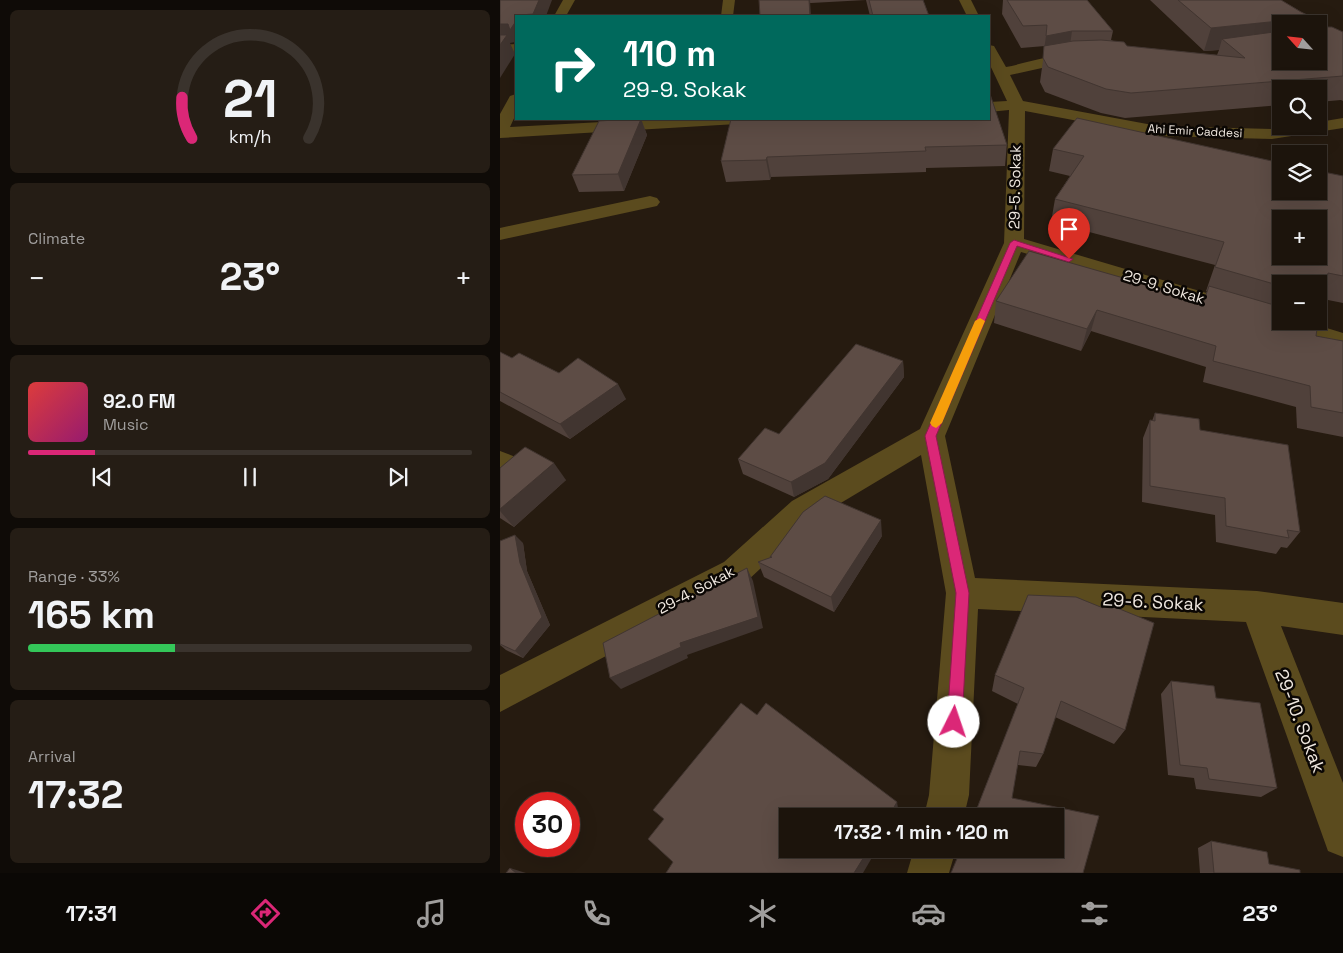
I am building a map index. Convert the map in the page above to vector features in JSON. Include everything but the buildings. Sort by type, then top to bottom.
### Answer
[{"type":"street","points":[[561,15],[569,0]]},
{"type":"street","points":[[727,15],[728,0]]},
{"type":"street","points":[[966,0],[973,15]]},
{"type":"street","points":[[500,49],[515,48]]},
{"type":"street","points":[[990,51],[1017,105]]},
{"type":"street","points":[[1000,74],[1069,58],[1097,57]]},
{"type":"street","points":[[500,130],[515,101]]},
{"type":"street","name":"Ahi Emir Caddesi","points":[[990,107],[1017,105],[1158,131],[1272,134],[1343,123]]},
{"type":"street","name":"29-5. Sokak","points":[[931,436],[1014,243],[1017,105]]},
{"type":"street","points":[[500,134],[702,120]]},
{"type":"street","points":[[1158,131],[1190,148]]},
{"type":"street","points":[[500,234],[650,202]]},
{"type":"street","name":"29-9. Sokak","points":[[1014,243],[1343,341]]},
{"type":"street","points":[[931,436],[962,593],[950,795],[946,808]]},
{"type":"street","name":"29-4. Sokak","points":[[500,694],[735,572],[803,510],[931,436]]},
{"type":"street","points":[[500,462],[503,464],[500,467]]},
{"type":"street","name":"29-6. Sokak","points":[[962,593],[1257,607],[1343,619]]},
{"type":"street","name":"29-10. Sokak","points":[[1257,607],[1343,836]]},
{"type":"street","points":[[928,873],[932,858]]},
{"type":"slow traffic","points":[[936,423],[980,321]]},
{"type":"route","points":[[954,722],[962,593],[931,436],[1014,243],[1069,259]]}]
